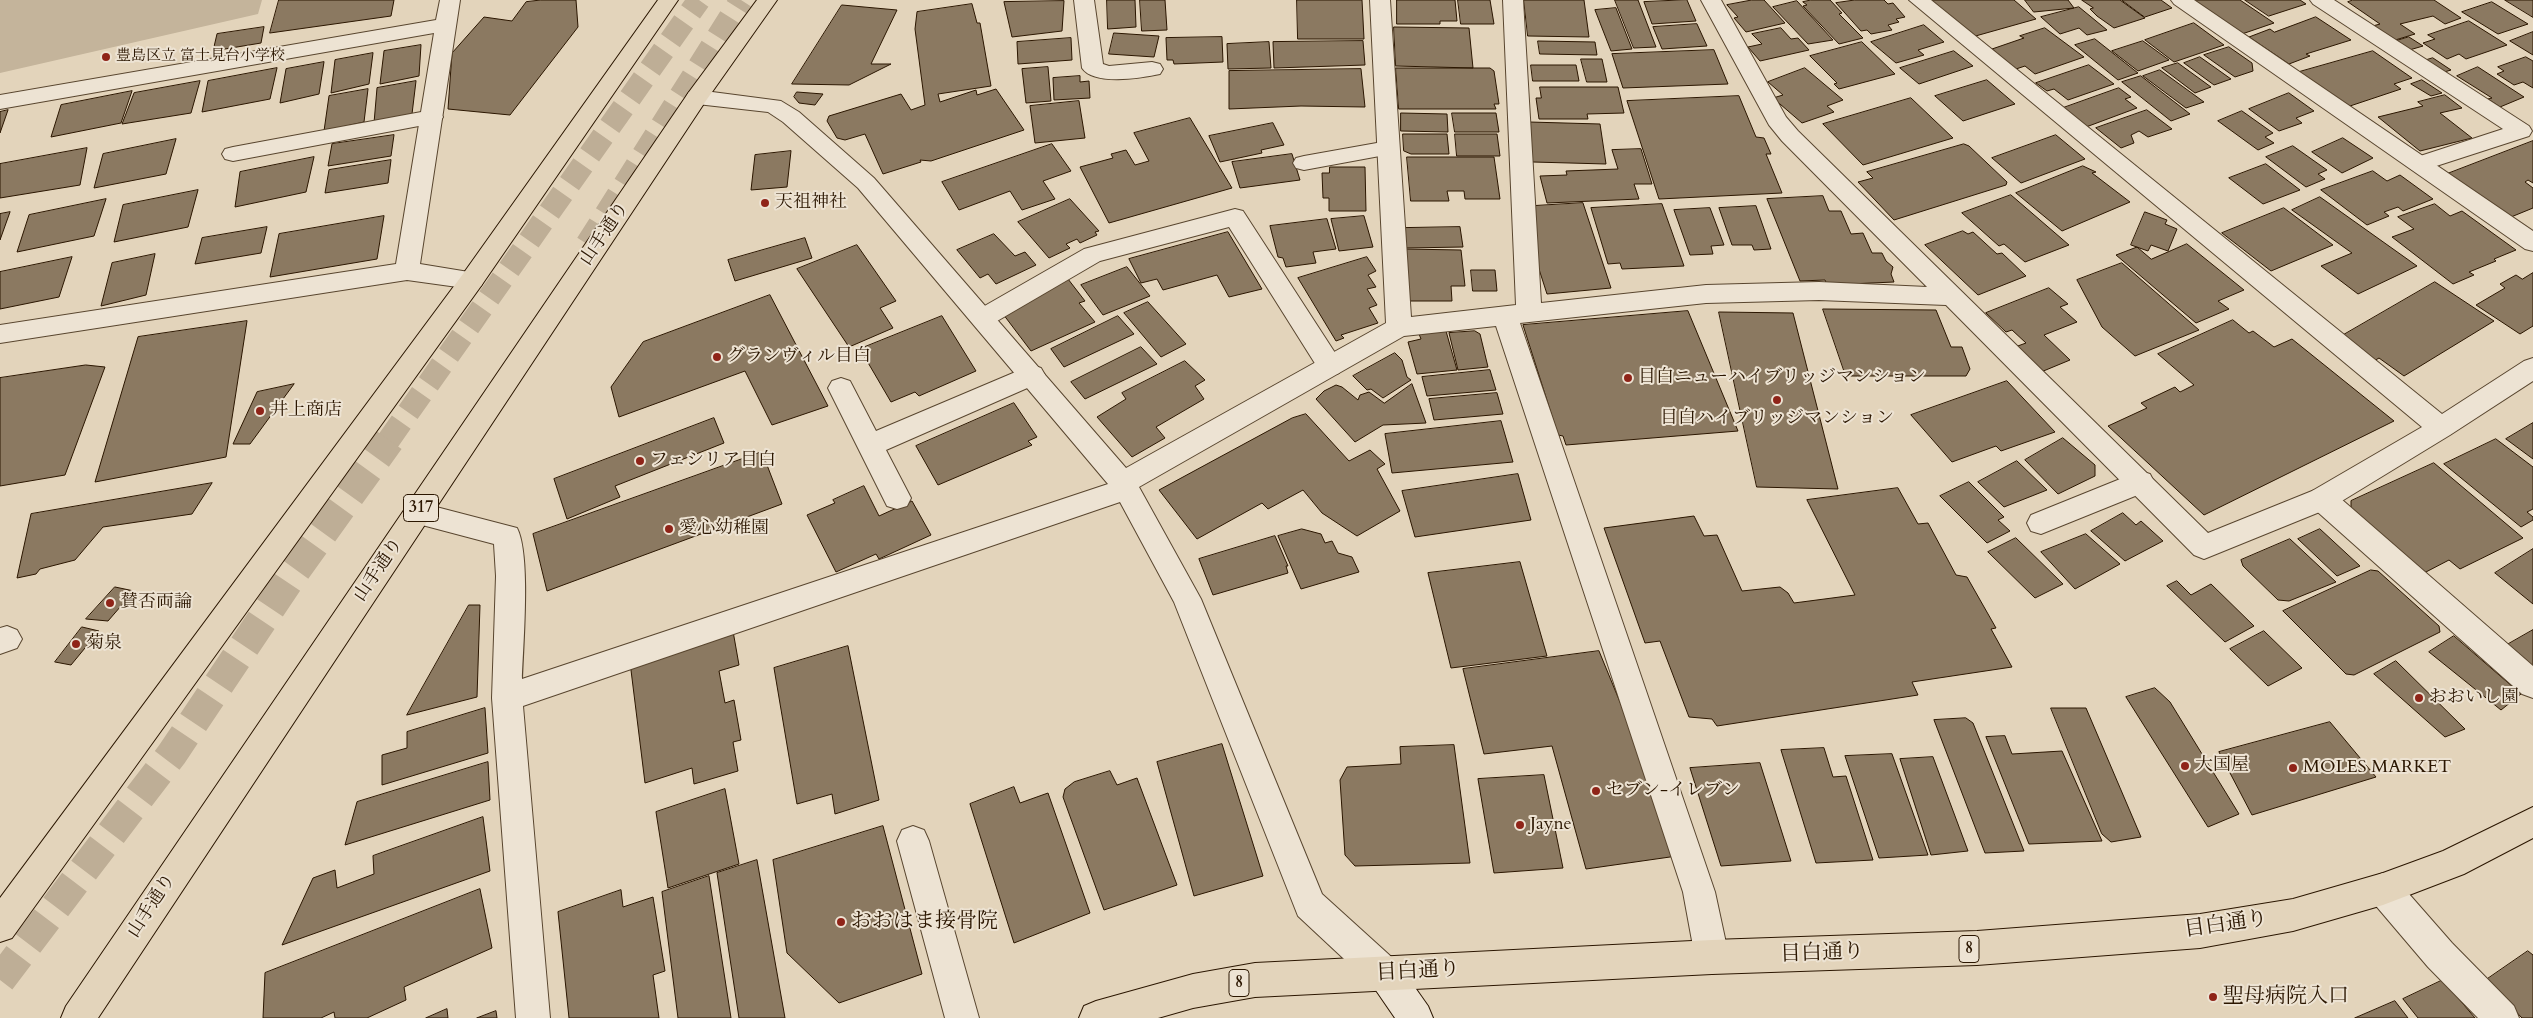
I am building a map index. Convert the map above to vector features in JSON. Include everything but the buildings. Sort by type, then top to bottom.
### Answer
[{"type":"main road","points":[[0,926],[472,280],[668,0]]},
{"type":"main road","name":"山手通り","points":[[78,1018],[697,98],[767,0]]},
{"type":"main road","name":"目白通り","points":[[1096,1018],[1124,1008],[1193,991],[1255,980],[1712,957],[1977,948],[2200,931],[2293,915],[2384,889],[2452,863],[2533,822]]},
{"type":"street","points":[[407,270],[450,0]]},
{"type":"street","points":[[1084,0],[1093,68],[1107,73],[1152,69]]},
{"type":"street","points":[[1380,0],[1399,328]]},
{"type":"street","points":[[1513,0],[1517,313],[1699,892],[1712,957]]},
{"type":"street","points":[[1711,0],[1776,120],[1790,136],[2204,547],[2322,499],[2441,428],[2533,368]]},
{"type":"street","points":[[1919,0],[2441,428]]},
{"type":"street","points":[[2181,0],[2533,244]]},
{"type":"street","points":[[2320,0],[2521,131],[2419,164]]},
{"type":"street","points":[[0,102],[446,25]]},
{"type":"street","points":[[697,98],[773,106],[791,116],[866,183],[1125,486],[1187,599],[1310,905],[1385,974],[1416,1018]]},
{"type":"street","points":[[233,154],[432,117]]},
{"type":"street","points":[[1304,164],[1388,148]]},
{"type":"street","points":[[983,318],[1092,255],[1235,217],[1330,366]]},
{"type":"street","points":[[0,334],[407,270],[472,280]]},
{"type":"street","points":[[507,698],[1125,486],[1330,366],[1399,328],[1517,313],[1706,294],[1819,291],[1953,297]]},
{"type":"street","points":[[870,445],[1032,375]]},
{"type":"street","points":[[841,388],[897,498]]},
{"type":"street","points":[[2041,523],[2140,482]]},
{"type":"street","points":[[2322,499],[2533,685]]},
{"type":"street","points":[[417,513],[507,536],[510,576],[507,698],[533,1018]]},
{"type":"street","points":[[913,841],[962,1018]]},
{"type":"street","points":[[2384,889],[2440,955],[2502,1018]]},
{"type":"shaded area","points":[[0,0],[262,0],[258,14],[0,73]]},
{"type":"tunnel","points":[[388,441],[699,0]]},
{"type":"tunnel","points":[[587,244],[741,0]]},
{"type":"tunnel","points":[[0,980],[172,754],[294,572],[389,440]]},
{"type":"place","name":"豊島区立 富士見台小学校","points":[[106,57]]},
{"type":"place","name":"天祖神社","points":[[765,203]]},
{"type":"place","name":"グランヴィル目白","points":[[717,357]]},
{"type":"place","name":"目白ニューハイブリッジマンション","points":[[1628,378]]},
{"type":"place","name":"目白ハイブリッジマンション","points":[[1777,400]]},
{"type":"place","name":"井上商店","points":[[260,411]]},
{"type":"place","name":"フェシリア目白","points":[[640,461]]},
{"type":"place","name":"愛心幼稚園","points":[[669,529]]},
{"type":"place","name":"賛否両論","points":[[110,603]]},
{"type":"place","name":"菊泉","points":[[76,644]]},
{"type":"place","name":"おおいし園","points":[[2419,698]]},
{"type":"place","name":"大国屋","points":[[2185,766]]},
{"type":"place","name":"MOLES MARKET","points":[[2293,768]]},
{"type":"place","name":"セブン-イレブン","points":[[1596,791]]},
{"type":"place","name":"Jayne","points":[[1520,825]]},
{"type":"place","name":"おおはま接骨院","points":[[841,922]]},
{"type":"place","name":"聖母病院入口","points":[[2213,997]]}]
